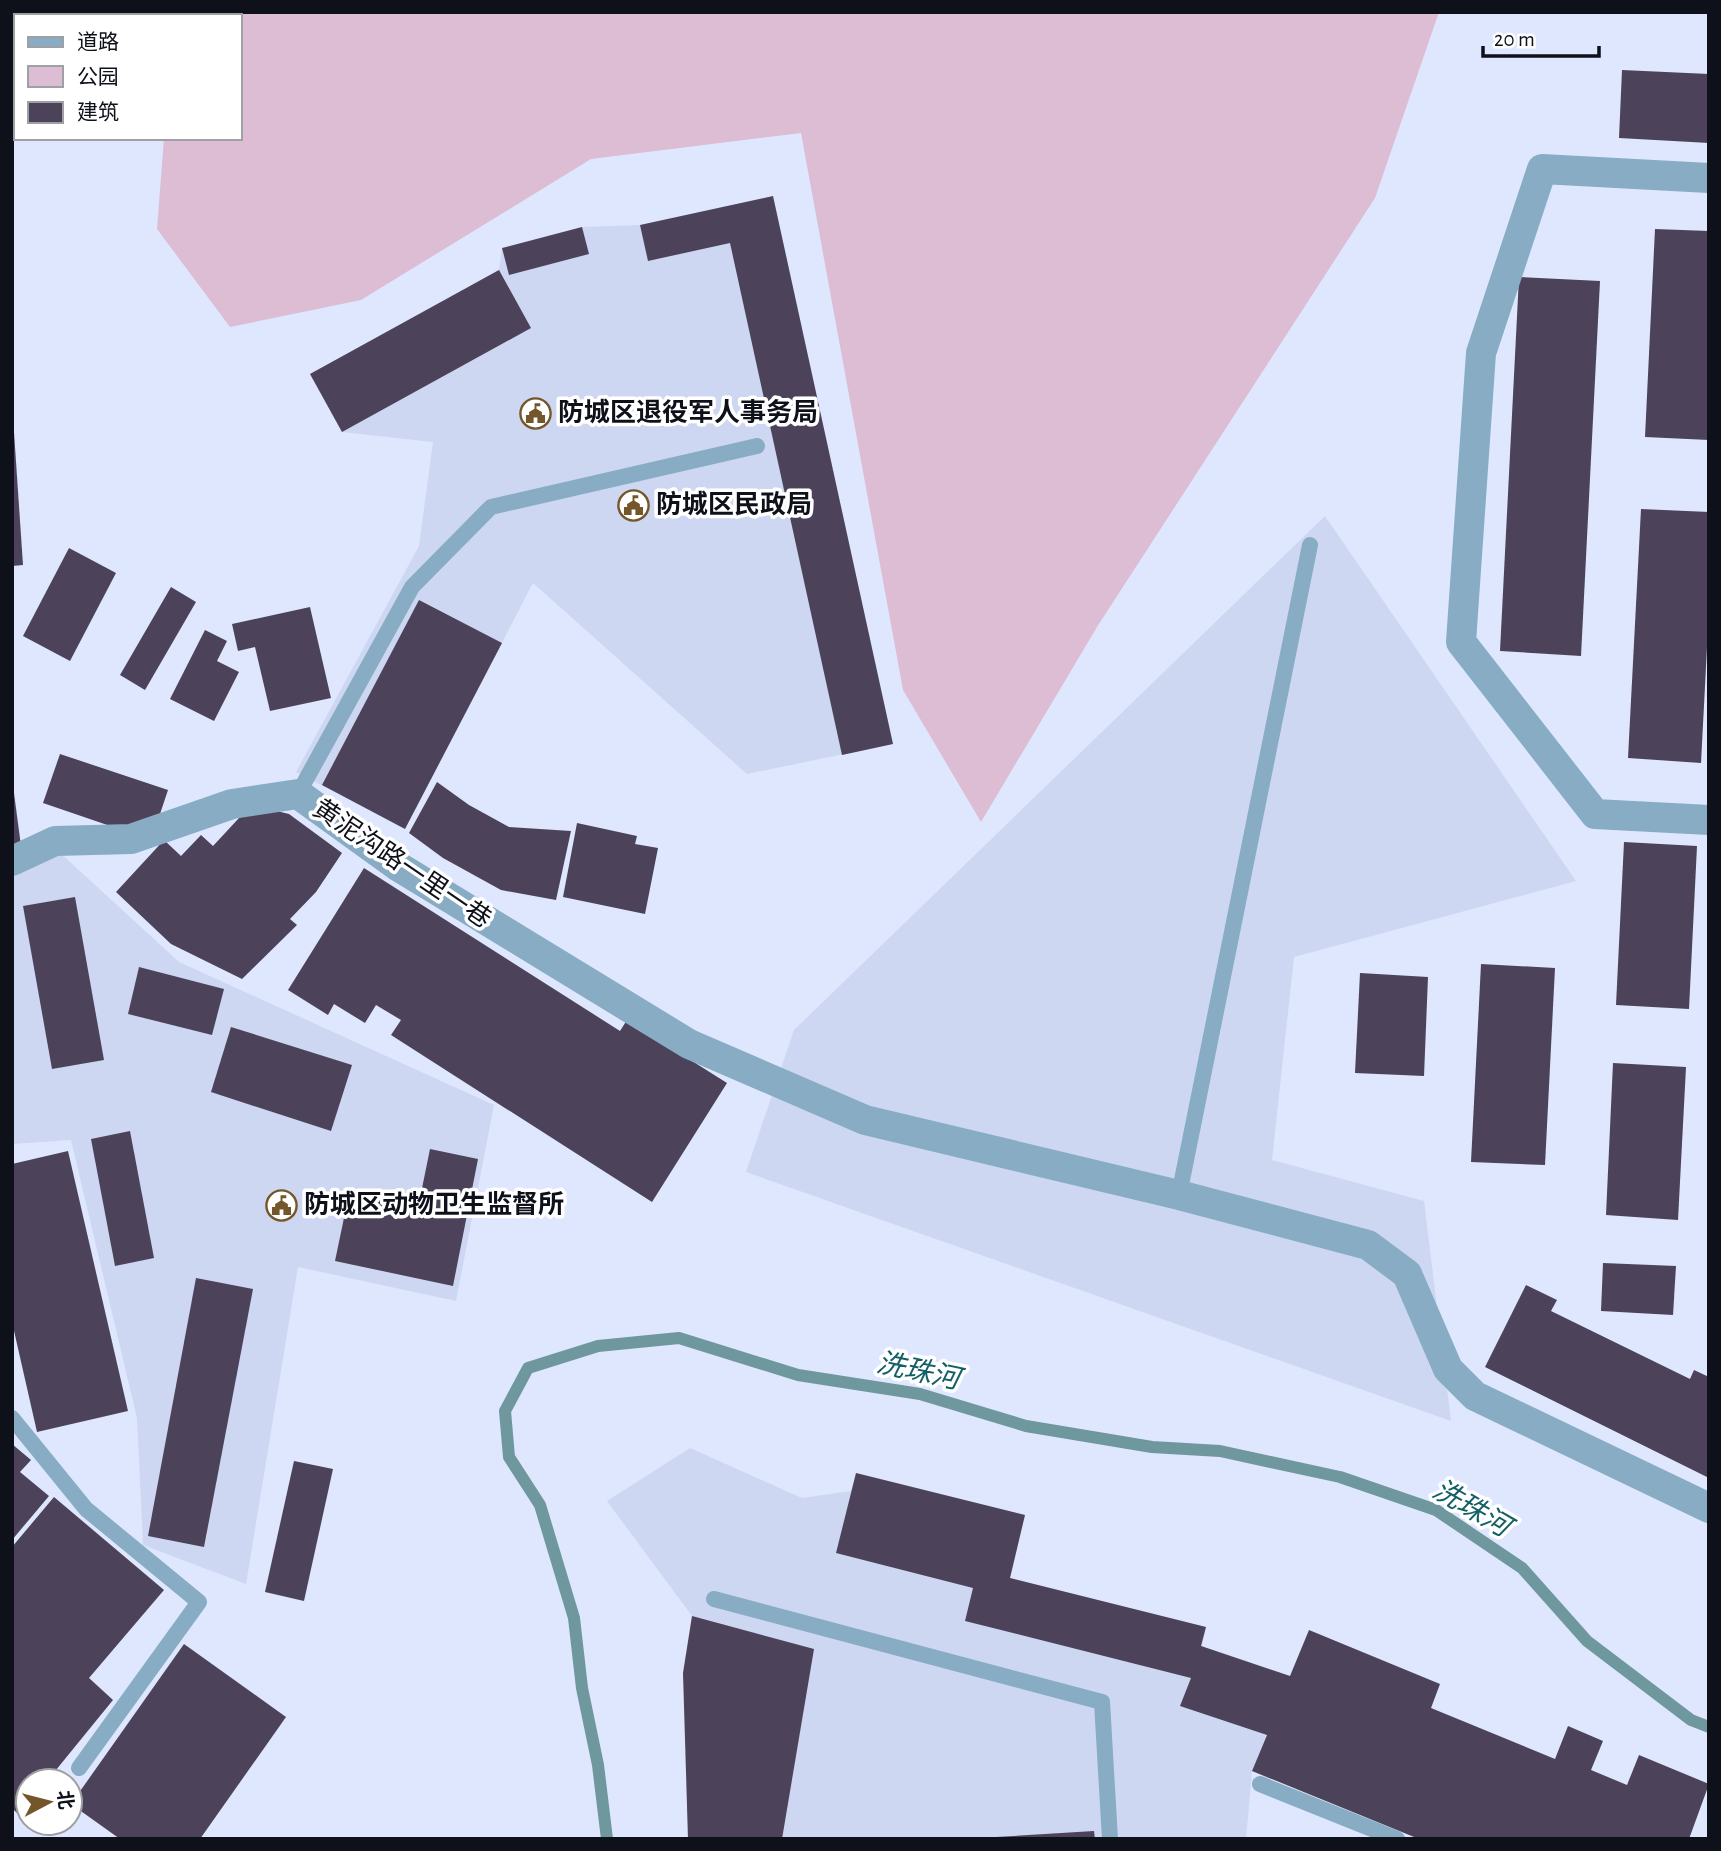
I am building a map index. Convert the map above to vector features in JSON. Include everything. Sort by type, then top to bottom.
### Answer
[{"type":"street","points":[[1709,178],[1542,169],[1481,353],[1461,642],[1595,814],[1709,820]]},
{"type":"street","name":"黄泥沟路一里一巷","points":[[12,861],[55,841],[131,839],[232,804],[298,794],[399,867],[689,1044],[865,1120],[1179,1195],[1368,1245],[1407,1274],[1448,1369],[1475,1396],[1709,1508]]},
{"type":"lane","points":[[298,794],[412,587],[491,507],[757,446]]},
{"type":"lane","points":[[1179,1195],[1310,545]]},
{"type":"lane","points":[[12,1418],[86,1509],[199,1602],[80,1767]]},
{"type":"lane","points":[[714,1599],[1102,1702],[1110,1839]]},
{"type":"lane","points":[[1261,1784],[1397,1839]]},
{"type":"lane","points":[[1352,1839],[1355,1822]]},
{"type":"shaded area","name":"防城区民政局","points":[[773,196],[893,744],[747,774],[533,583],[405,829],[296,772],[419,546],[433,442],[342,432],[310,374],[499,270],[502,248],[582,227],[640,225]]},
{"type":"shaded area","points":[[1325,516],[1576,881],[1294,957],[1272,1160],[1424,1201],[1451,1421],[746,1172],[794,1030]]},
{"type":"shaded area","name":"防城区动物卫生监督所","points":[[57,850],[179,962],[494,1105],[456,1301],[298,1267],[246,1584],[143,1545],[137,1418],[71,1140],[12,1144],[12,871]]},
{"type":"shaded area","points":[[690,1448],[802,1498],[851,1491],[856,1473],[1025,1515],[1010,1578],[1206,1627],[1202,1646],[1290,1676],[1252,1771],[1246,1839],[688,1839],[692,1616],[607,1501]]},
{"type":"green space","points":[[1439,12],[1375,198],[1097,627],[981,822],[903,690],[801,133],[591,159],[361,300],[230,327],[157,229],[164,140],[242,140],[242,14],[174,14]]},
{"type":"building","points":[[1622,70],[1709,74],[1709,143],[1619,138]]},
{"type":"building","points":[[773,196],[893,744],[842,755],[730,243],[648,261],[640,225]]},
{"type":"building","points":[[582,227],[589,254],[509,275],[502,248]]},
{"type":"building","points":[[1655,229],[1709,231],[1709,440],[1645,437]]},
{"type":"building","points":[[499,270],[531,328],[342,432],[310,374]]},
{"type":"building","points":[[1519,277],[1600,281],[1581,656],[1500,651]]},
{"type":"building","points":[[12,432],[23,565],[12,566]]},
{"type":"building","points":[[1641,509],[1709,512],[1709,609],[1701,763],[1628,758]]},
{"type":"building","points":[[69,548],[116,573],[70,661],[23,636]]},
{"type":"building","points":[[171,587],[196,602],[145,690],[120,675]]},
{"type":"building","points":[[419,600],[502,643],[405,829],[322,785]]},
{"type":"building","points":[[310,607],[331,698],[270,711],[255,647],[238,651],[232,624]]},
{"type":"building","points":[[205,630],[227,641],[217,661],[239,672],[214,721],[170,699]]},
{"type":"building","points":[[60,754],[168,790],[159,817],[119,829],[43,803]]},
{"type":"building","points":[[437,782],[469,805],[509,827],[571,831],[556,900],[501,890],[443,858],[409,833]]},
{"type":"building","points":[[14,793],[21,846],[12,848],[12,794]]},
{"type":"building","points":[[260,807],[289,814],[342,853],[316,892],[290,919],[297,925],[242,979],[171,944],[116,892],[164,840],[181,856],[201,835],[213,846],[239,818]]},
{"type":"building","points":[[577,823],[637,836],[635,844],[658,848],[645,914],[563,897]]},
{"type":"building","points":[[1624,842],[1697,846],[1689,1009],[1616,1005]]},
{"type":"building","points":[[364,868],[620,1031],[627,1020],[727,1083],[652,1202],[391,1035],[401,1020],[376,1005],[365,1023],[334,1004],[328,1015],[288,990]]},
{"type":"building","points":[[75,897],[104,1060],[52,1069],[23,906]]},
{"type":"building","points":[[1481,964],[1555,968],[1545,1165],[1471,1162]]},
{"type":"building","points":[[139,967],[224,989],[212,1035],[128,1014]]},
{"type":"building","points":[[1360,973],[1428,977],[1424,1076],[1355,1073]]},
{"type":"building","points":[[231,1027],[352,1065],[331,1131],[211,1092]]},
{"type":"building","points":[[1613,1063],[1686,1067],[1678,1220],[1606,1215]]},
{"type":"building","points":[[130,1131],[154,1258],[115,1266],[91,1139]]},
{"type":"building","points":[[430,1149],[478,1159],[453,1286],[335,1261],[350,1189],[419,1203]]},
{"type":"building","points":[[68,1151],[128,1411],[37,1432],[12,1322],[12,1164]]},
{"type":"building","points":[[1603,1263],[1676,1266],[1673,1315],[1601,1311]]},
{"type":"building","points":[[196,1278],[253,1289],[204,1547],[148,1536]]},
{"type":"building","points":[[1526,1285],[1557,1300],[1551,1311],[1690,1379],[1694,1370],[1709,1377],[1709,1478],[1485,1367]]},
{"type":"building","points":[[12,1444],[31,1460],[20,1472],[49,1496],[12,1540]]},
{"type":"building","points":[[294,1461],[333,1469],[304,1601],[265,1592]]},
{"type":"building","points":[[856,1473],[1025,1515],[1010,1578],[1206,1627],[1201,1646],[1290,1676],[1309,1630],[1440,1684],[1431,1708],[1555,1759],[1568,1726],[1603,1741],[1591,1770],[1627,1785],[1639,1755],[1709,1784],[1689,1839],[1419,1839],[1252,1771],[1267,1735],[1180,1706],[1191,1678],[965,1621],[973,1588],[836,1553]]},
{"type":"building","points":[[54,1497],[164,1590],[89,1678],[113,1700],[58,1767],[14,1767],[14,1810],[12,1808],[12,1547]]},
{"type":"building","points":[[692,1616],[814,1649],[782,1839],[688,1839],[683,1673]]},
{"type":"building","points":[[184,1644],[286,1717],[200,1839],[120,1839],[84,1813],[84,1786]]},
{"type":"building","points":[[1094,1831],[1095,1839],[996,1839],[996,1837]]},
{"type":"waterway","name":"洗珠河","points":[[607,1839],[598,1765],[582,1688],[574,1618],[540,1505],[509,1457],[505,1411],[528,1368],[598,1346],[679,1338],[798,1375],[920,1394],[1026,1426],[1152,1447],[1220,1451],[1340,1477],[1436,1510],[1522,1568],[1587,1641],[1691,1720],[1709,1727]]},
{"type":"place","name":"防城区退役军人事务局","points":[[535,413]]},
{"type":"place","name":"防城区民政局","points":[[633,505]]},
{"type":"place","name":"防城区动物卫生监督所","points":[[281,1205]]}]
